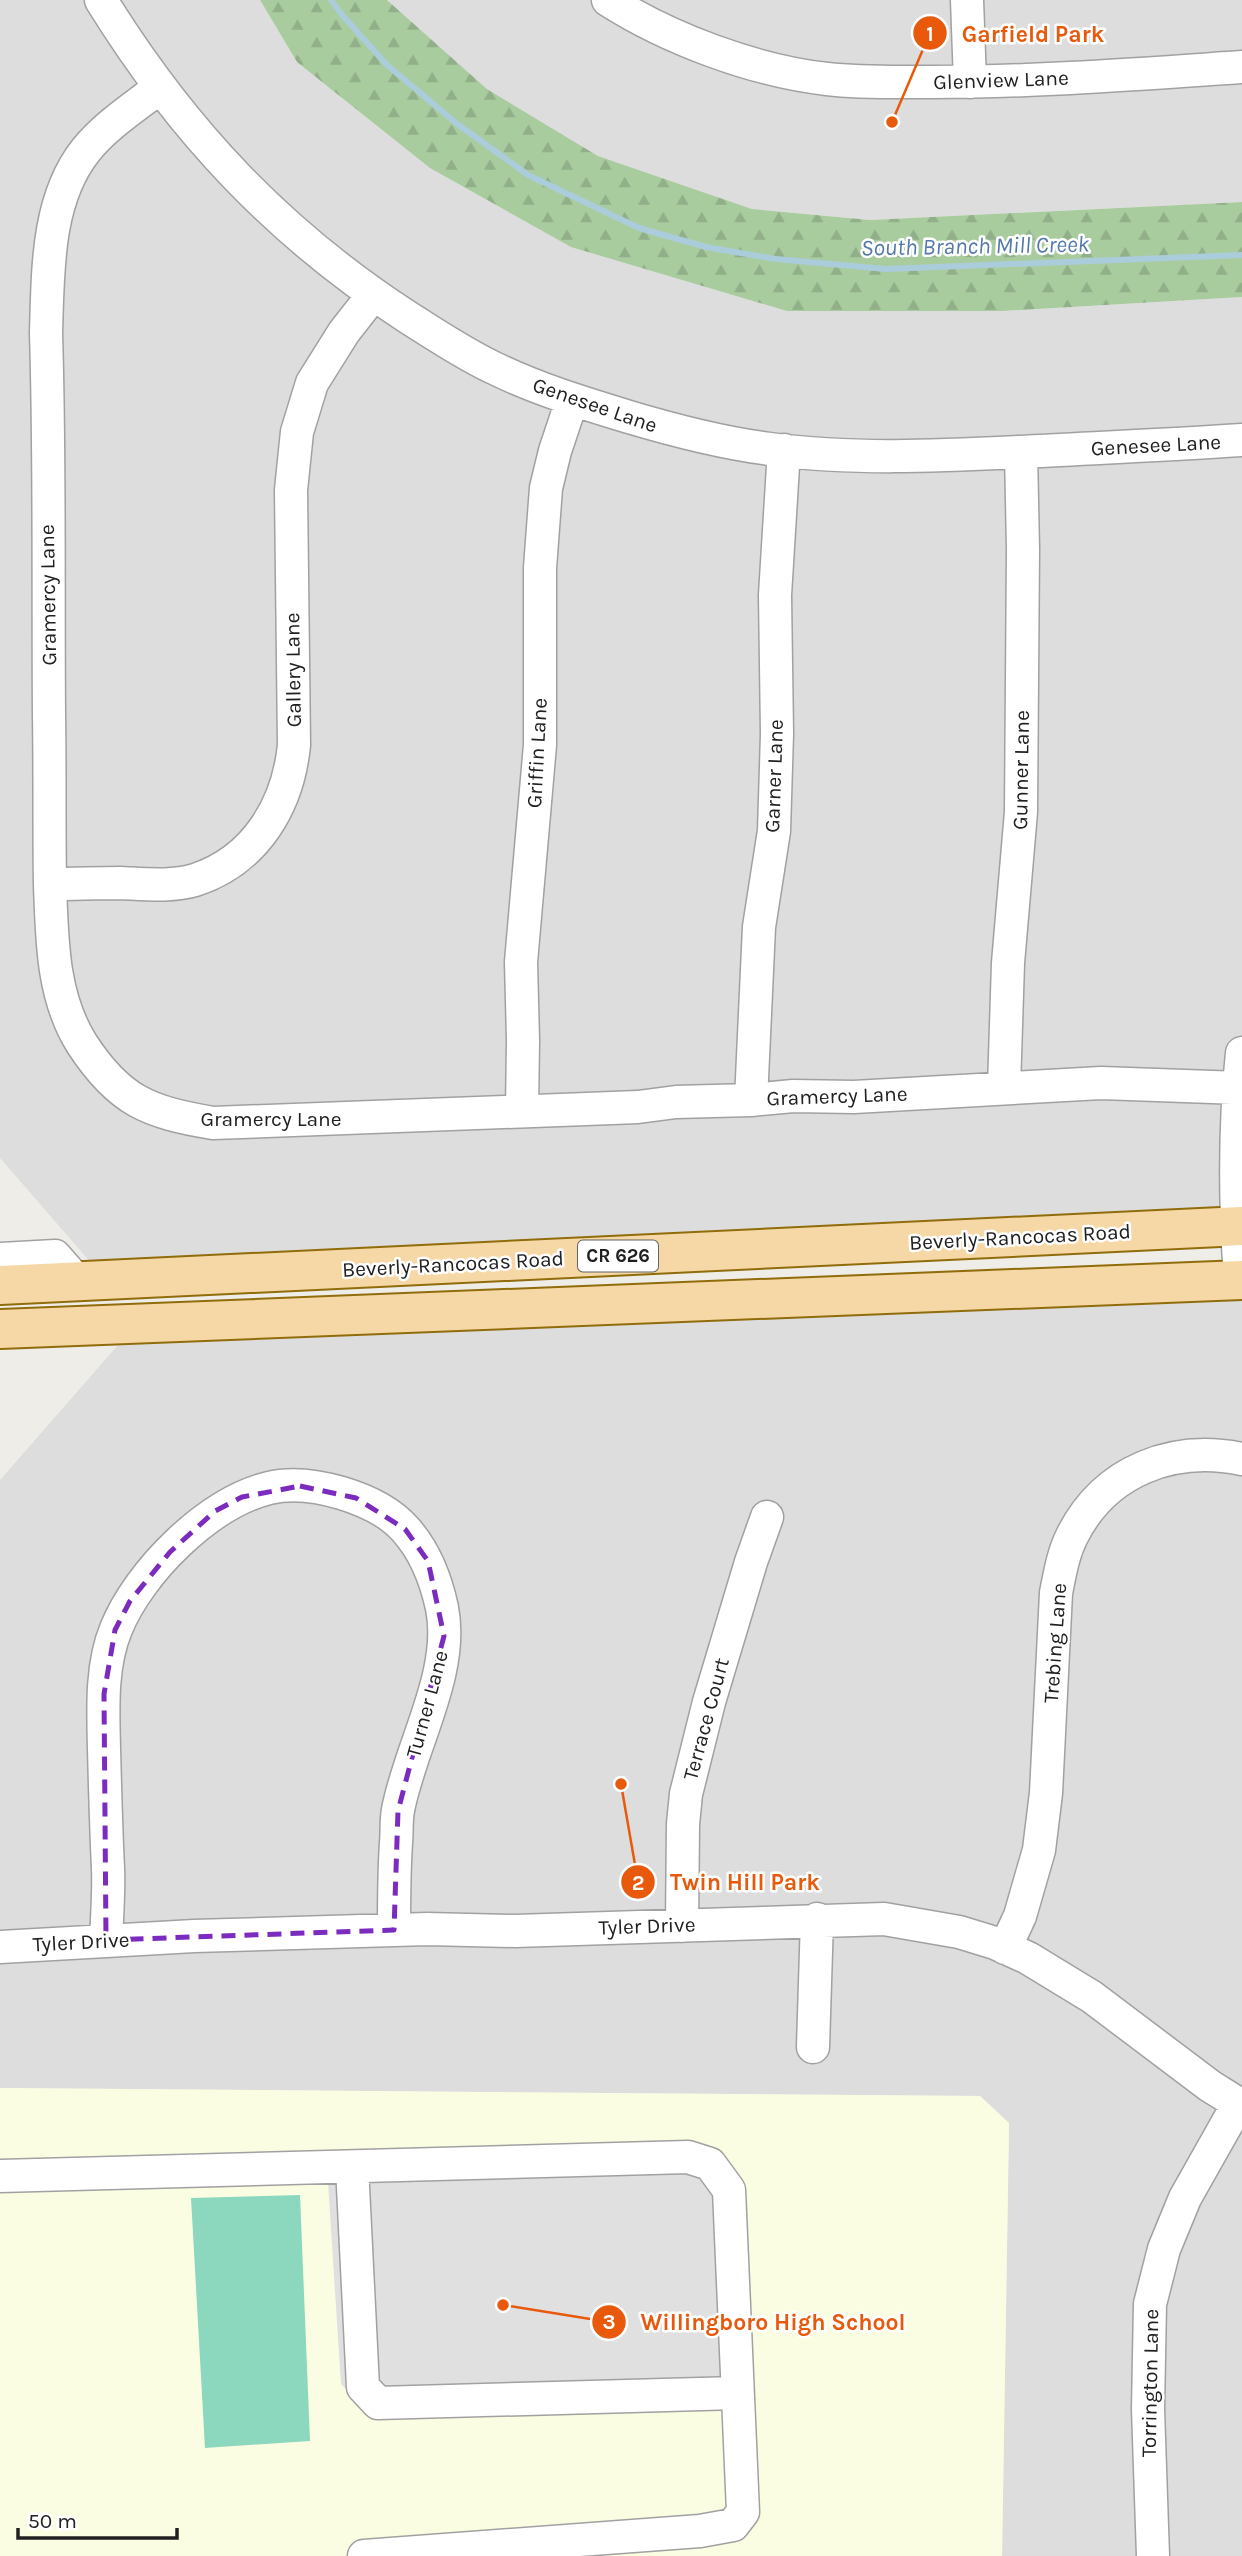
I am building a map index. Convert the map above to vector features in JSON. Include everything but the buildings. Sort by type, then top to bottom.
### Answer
[{"type":"main road","name":"Beverly-Rancocas Road","points":[[0,1285],[1239,1226]]},
{"type":"main road","points":[[0,1329],[1241,1280]]},
{"type":"street","name":"Genesee Lane","points":[[101,0],[191,128],[239,181],[298,235],[373,295],[493,368],[572,400],[699,437],[784,450],[884,457],[1152,447],[1242,440]]},
{"type":"street","name":"Glenview Lane","points":[[608,0],[681,38],[753,64],[825,79],[862,82],[970,82],[1242,67]]},
{"type":"street","points":[[967,0],[970,82]]},
{"type":"street","name":"Gramercy Lane","points":[[160,87],[101,134],[74,167],[57,216],[51,244],[46,333],[52,954],[58,984],[82,1044],[115,1087],[137,1102],[168,1115],[212,1123],[638,1107],[676,1102],[793,1096],[854,1097],[1131,1083],[1240,1088]]},
{"type":"street","name":"Gallery Lane","points":[[50,884],[163,884],[195,880],[236,859],[270,824],[291,773],[294,745],[291,490],[297,432],[312,383],[344,332],[373,295]]},
{"type":"street","name":"Griffin Lane","points":[[522,1110],[521,962],[540,745],[540,568],[546,488],[572,400]]},
{"type":"street","name":"Garner Lane","points":[[751,1100],[759,927],[774,831],[777,734],[775,595],[784,450]]},
{"type":"street","name":"Gunner Lane","points":[[1004,1088],[1008,963],[1021,812],[1021,452]]},
{"type":"street","points":[[1241,1280],[1239,1226],[1242,1053]]},
{"type":"street","points":[[0,1259],[55,1256],[77,1282]]},
{"type":"street","name":"Trebing Lane","points":[[1005,1948],[1020,1916],[1039,1850],[1046,1793],[1056,1593],[1062,1563],[1072,1536],[1087,1510],[1107,1490],[1130,1474],[1157,1461],[1185,1455],[1213,1454],[1242,1459]]},
{"type":"street","name":"Turner Lane","points":[[106,1940],[108,1873],[104,1694],[107,1661],[115,1630],[130,1601],[170,1552],[215,1511],[270,1487],[328,1489],[356,1498],[382,1511],[405,1529],[428,1561],[442,1609],[444,1636],[440,1665],[398,1811],[394,1866],[394,1930]]},
{"type":"street","name":"Terrace Court","points":[[682,1926],[683,1824],[690,1775],[739,1601],[767,1517]]},
{"type":"street","points":[[813,2047],[817,1919]]},
{"type":"street","name":"Tyler Drive","points":[[0,1947],[106,1940],[394,1930],[515,1931],[817,1919],[884,1919],[959,1932],[1028,1958],[1093,1997],[1210,2086],[1240,2105]]},
{"type":"street","name":"Torrington Lane","points":[[1153,2556],[1148,2409],[1150,2304],[1164,2249],[1185,2198],[1240,2105]]},
{"type":"street","points":[[0,2176],[688,2157],[710,2164],[729,2190],[743,2512],[733,2525],[700,2531],[364,2556]]},
{"type":"street","points":[[352,2166],[363,2387],[378,2403],[737,2393]]},
{"type":"highlighted area","points":[[300,1486],[356,1498],[405,1529],[428,1561],[444,1636],[398,1811],[394,1930],[106,1940],[104,1694],[115,1630],[130,1601],[170,1552],[215,1511],[242,1497]]},
{"type":"shaded area","points":[[0,0],[260,0],[297,62],[1003,311],[1242,297],[1242,1226],[106,1280],[0,1158]]},
{"type":"shaded area","points":[[387,0],[1242,0],[1242,202],[870,220],[752,209],[598,156],[487,89]]},
{"type":"shaded area","points":[[1242,1280],[1242,2556],[1002,2556],[1009,2123],[980,2096],[0,2088],[0,1480],[125,1337]]},
{"type":"shaded area","points":[[0,2088],[980,2096],[1009,2123],[1002,2556],[0,2556]]},
{"type":"shaded area","points":[[710,2164],[737,2386],[356,2399],[341,2384],[327,2167]]},
{"type":"green space","points":[[260,0],[387,0],[487,89],[598,156],[752,209],[870,220],[1242,202],[1242,297],[1003,311],[787,311],[571,247],[430,168],[297,62]]},
{"type":"green space","points":[[300,2195],[310,2441],[205,2448],[191,2198]]},
{"type":"waterway","name":"South Branch Mill Creek","points":[[331,0],[387,65],[456,123],[528,175],[639,228],[706,247],[776,259],[886,269],[1242,255]]},
{"type":"place","name":"Garfield Park","points":[[892,122]]},
{"type":"place","name":"Twin Hill Park","points":[[621,1784]]},
{"type":"place","name":"Willingboro High School","points":[[503,2305]]}]
